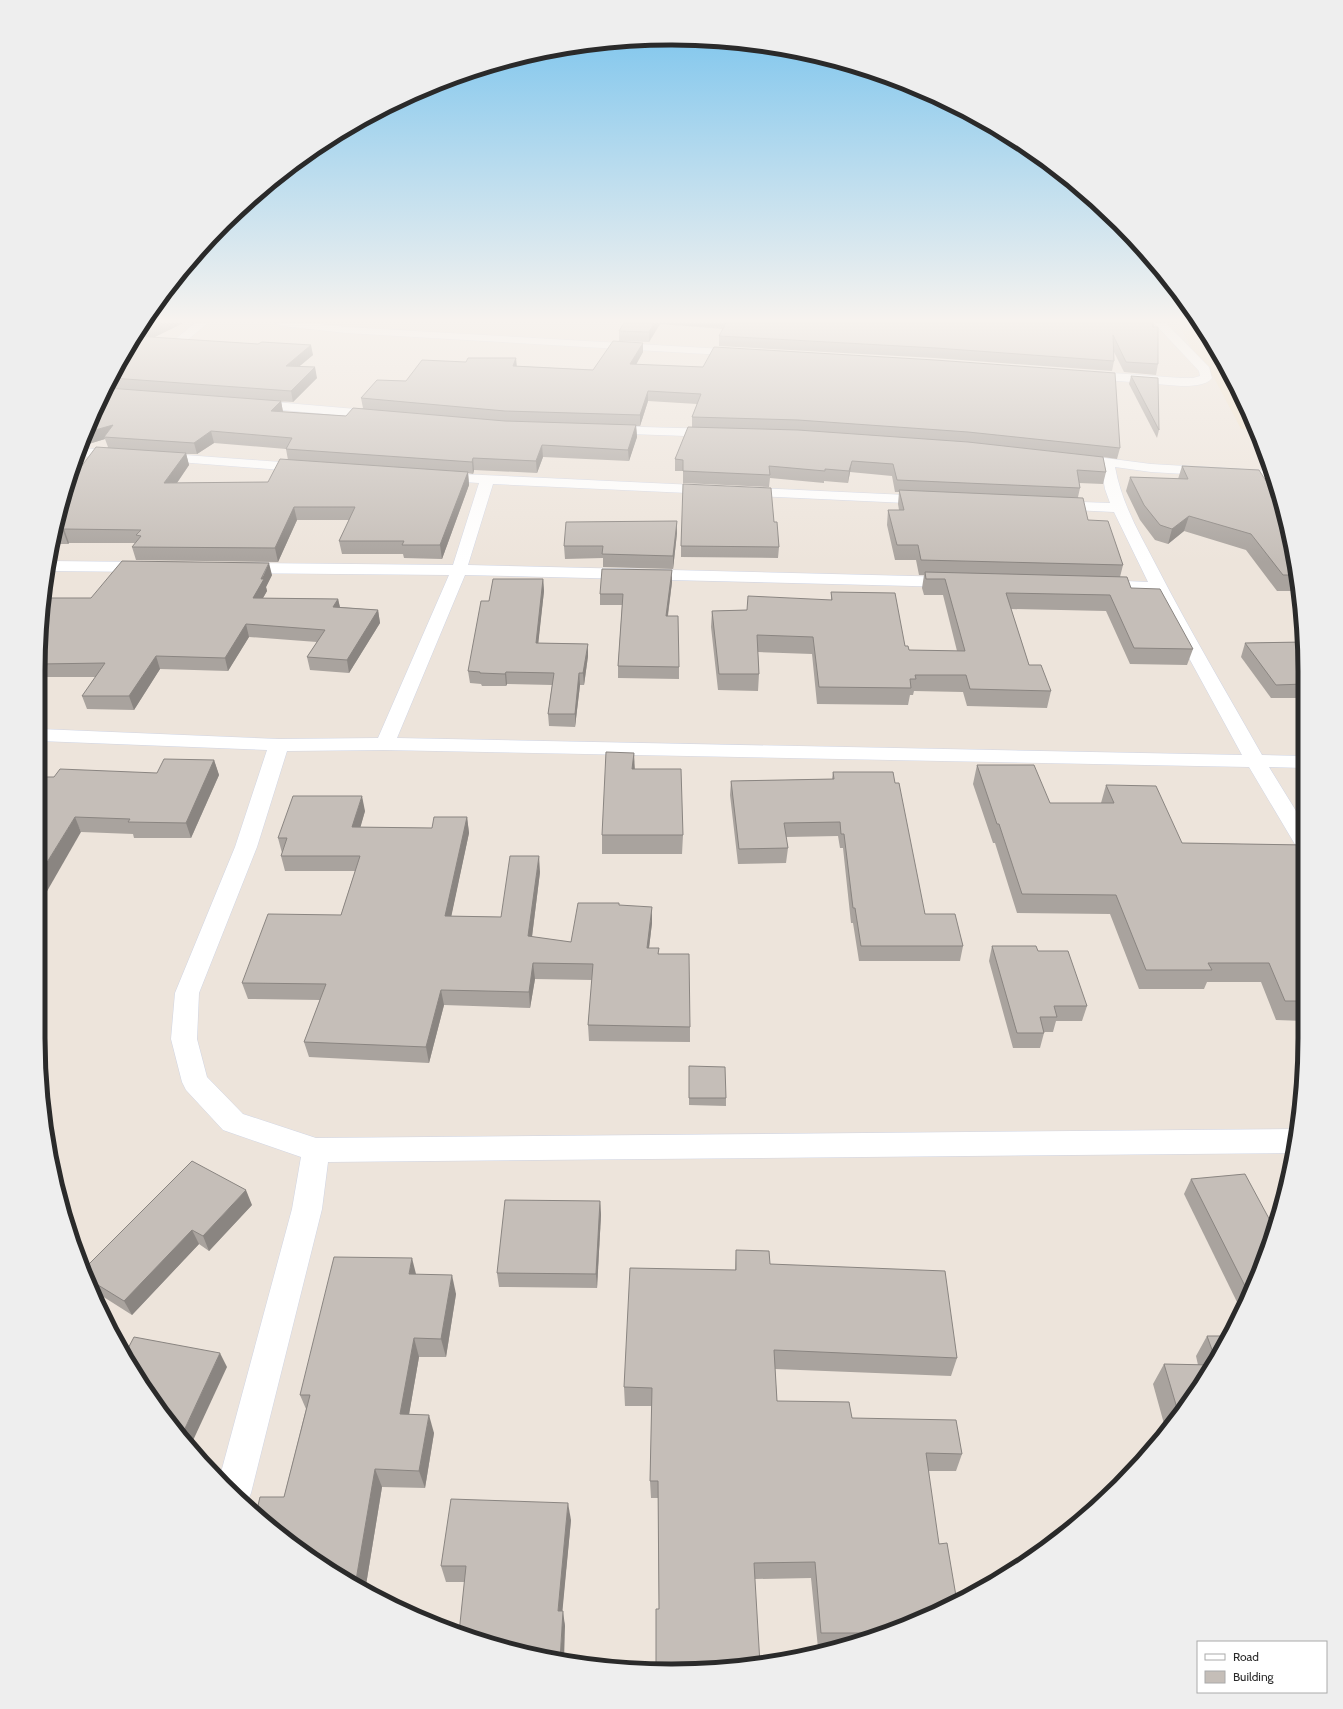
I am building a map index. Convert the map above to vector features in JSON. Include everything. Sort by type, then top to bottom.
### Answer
[{"type":"street","points":[[242,403],[390,416]]},
{"type":"street","points":[[593,429],[726,434]]},
{"type":"street","points":[[85,452],[322,469]]},
{"type":"street","points":[[1062,457],[1107,463],[1266,475]]},
{"type":"street","points":[[1107,463],[1112,489],[1119,508],[1159,587],[1255,761],[1298,831]]},
{"type":"street","points":[[424,476],[945,500]]},
{"type":"street","points":[[385,744],[458,570],[487,480]]},
{"type":"street","points":[[1040,504],[1119,508]]},
{"type":"street","points":[[54,566],[158,567]]},
{"type":"street","points":[[230,568],[458,570],[968,582]]},
{"type":"street","points":[[1088,585],[1159,587]]},
{"type":"street","points":[[45,735],[280,745],[385,744],[1298,762]]},
{"type":"street","points":[[280,745],[246,847],[187,993],[184,1039],[196,1082],[233,1122],[316,1150],[1289,1141]]},
{"type":"street","points":[[235,1487],[307,1209],[316,1150]]},
{"type":"shaded area","points":[[1227,403],[1237,403],[1249,430],[1241,429]]},
{"type":"building","points":[[106,403],[279,403],[271,411],[346,416],[353,408],[505,421],[636,425],[628,450],[542,445],[536,461],[473,458],[472,462],[286,449],[292,438],[211,431],[194,443],[104,437],[113,425],[94,430]]},
{"type":"building","points":[[414,403],[644,403],[640,415],[505,411]]},
{"type":"building","points":[[698,403],[1117,403],[1120,448],[968,432],[798,420],[692,417]]},
{"type":"building","points":[[1145,403],[1158,403],[1159,430]]},
{"type":"building","points":[[688,427],[798,430],[968,442],[1103,457],[1106,472],[1077,470],[1080,488],[897,480],[893,464],[852,461],[849,471],[825,469],[825,471],[769,466],[770,475],[683,471],[683,460],[675,459]]},
{"type":"building","points":[[96,447],[186,453],[164,483],[268,482],[280,459],[468,472],[440,545],[402,545],[404,541],[339,541],[355,507],[294,507],[275,548],[132,547],[141,536],[136,535],[141,530],[64,529],[61,531],[77,472]]},
{"type":"building","points":[[1182,466],[1259,470],[1266,481],[1268,481],[1277,509],[1290,575],[1283,575],[1251,534],[1189,516],[1172,529],[1160,525],[1144,505],[1130,477],[1188,479]]},
{"type":"building","points":[[683,484],[771,488],[774,522],[777,522],[779,547],[681,546]]},
{"type":"building","points":[[899,490],[1083,498],[1088,520],[1108,521],[1123,565],[921,560],[918,545],[897,545],[888,510],[904,510]]},
{"type":"building","points":[[677,521],[673,556],[602,554],[603,546],[564,546],[566,522]]},
{"type":"building","points":[[122,561],[269,563],[261,579],[264,579],[253,598],[338,599],[333,607],[378,610],[347,660],[307,657],[325,630],[246,624],[225,658],[156,656],[129,696],[82,696],[105,663],[45,664],[46,631],[49,598],[91,598]]},
{"type":"building","points":[[602,569],[672,570],[666,616],[678,616],[679,667],[618,666],[623,594],[600,594]]},
{"type":"building","points":[[925,572],[1127,577],[1131,588],[1160,589],[1193,649],[1134,648],[1110,595],[1006,593],[1029,665],[1041,665],[1051,691],[970,689],[966,675],[915,675],[916,679],[910,679],[911,688],[819,687],[813,637],[757,635],[759,674],[719,674],[712,611],[747,610],[748,596],[832,600],[831,592],[895,593],[905,646],[908,646],[909,650],[965,651],[945,579],[926,579]]},
{"type":"building","points":[[493,579],[543,579],[536,643],[588,644],[583,673],[579,673],[575,714],[548,714],[554,673],[506,672],[505,674],[468,671],[481,601],[489,601]]},
{"type":"building","points":[[1297,642],[1298,684],[1276,685],[1245,643]]},
{"type":"building","points":[[606,752],[634,753],[632,769],[681,769],[683,835],[602,835]]},
{"type":"building","points":[[164,759],[214,760],[186,823],[128,822],[130,819],[75,817],[45,866],[45,777],[54,777],[60,769],[157,773]]},
{"type":"building","points":[[977,765],[1034,765],[1050,803],[1114,803],[1106,785],[1156,786],[1182,843],[1298,845],[1298,1001],[1285,1001],[1269,963],[1208,963],[1212,970],[1146,970],[1116,895],[1022,894],[999,824],[997,824]]},
{"type":"building","points":[[833,772],[893,772],[895,783],[899,783],[925,914],[955,914],[963,946],[861,946],[855,908],[853,908],[844,834],[841,834],[840,822],[784,823],[788,848],[739,849],[731,781],[834,779]]},
{"type":"building","points":[[293,796],[362,796],[352,827],[432,828],[434,817],[467,817],[445,916],[501,917],[510,856],[539,856],[528,936],[571,942],[578,903],[619,903],[619,905],[652,907],[647,948],[659,948],[658,954],[689,954],[690,1027],[588,1025],[593,964],[533,963],[529,992],[441,990],[426,1047],[304,1042],[326,984],[242,983],[268,914],[341,915],[360,856],[281,856],[287,838],[278,838]]},
{"type":"building","points":[[992,946],[1036,946],[1038,951],[1068,951],[1087,1006],[1054,1006],[1057,1017],[1040,1017],[1044,1033],[1017,1033]]},
{"type":"building","points":[[689,1066],[725,1067],[726,1098],[689,1098]]},
{"type":"building","points":[[192,1161],[246,1190],[203,1236],[192,1230],[124,1301],[96,1284],[88,1265]]},
{"type":"building","points":[[1245,1174],[1270,1221],[1246,1287],[1191,1179]]},
{"type":"building","points":[[505,1200],[600,1201],[596,1274],[497,1273]]},
{"type":"building","points":[[736,1250],[769,1251],[770,1264],[945,1271],[957,1358],[774,1350],[777,1401],[849,1402],[852,1418],[956,1420],[962,1454],[926,1453],[939,1544],[947,1543],[956,1595],[911,1616],[866,1633],[821,1633],[815,1562],[754,1563],[760,1658],[712,1663],[656,1664],[656,1609],[659,1609],[658,1481],[650,1481],[652,1388],[624,1387],[630,1268],[736,1270]]},
{"type":"building","points":[[334,1257],[412,1258],[409,1274],[452,1275],[441,1339],[414,1338],[400,1414],[429,1415],[419,1471],[375,1469],[356,1579],[290,1535],[257,1508],[260,1497],[284,1497],[310,1395],[300,1395]]},
{"type":"building","points":[[1207,1336],[1222,1336],[1214,1351],[1213,1353]]},
{"type":"building","points":[[134,1337],[220,1353],[184,1431],[151,1386],[128,1349]]},
{"type":"building","points":[[1164,1364],[1205,1365],[1192,1386],[1177,1408]]},
{"type":"building","points":[[451,1499],[568,1503],[558,1611],[563,1611],[560,1654],[509,1643],[460,1627],[466,1566],[441,1566]]}]
